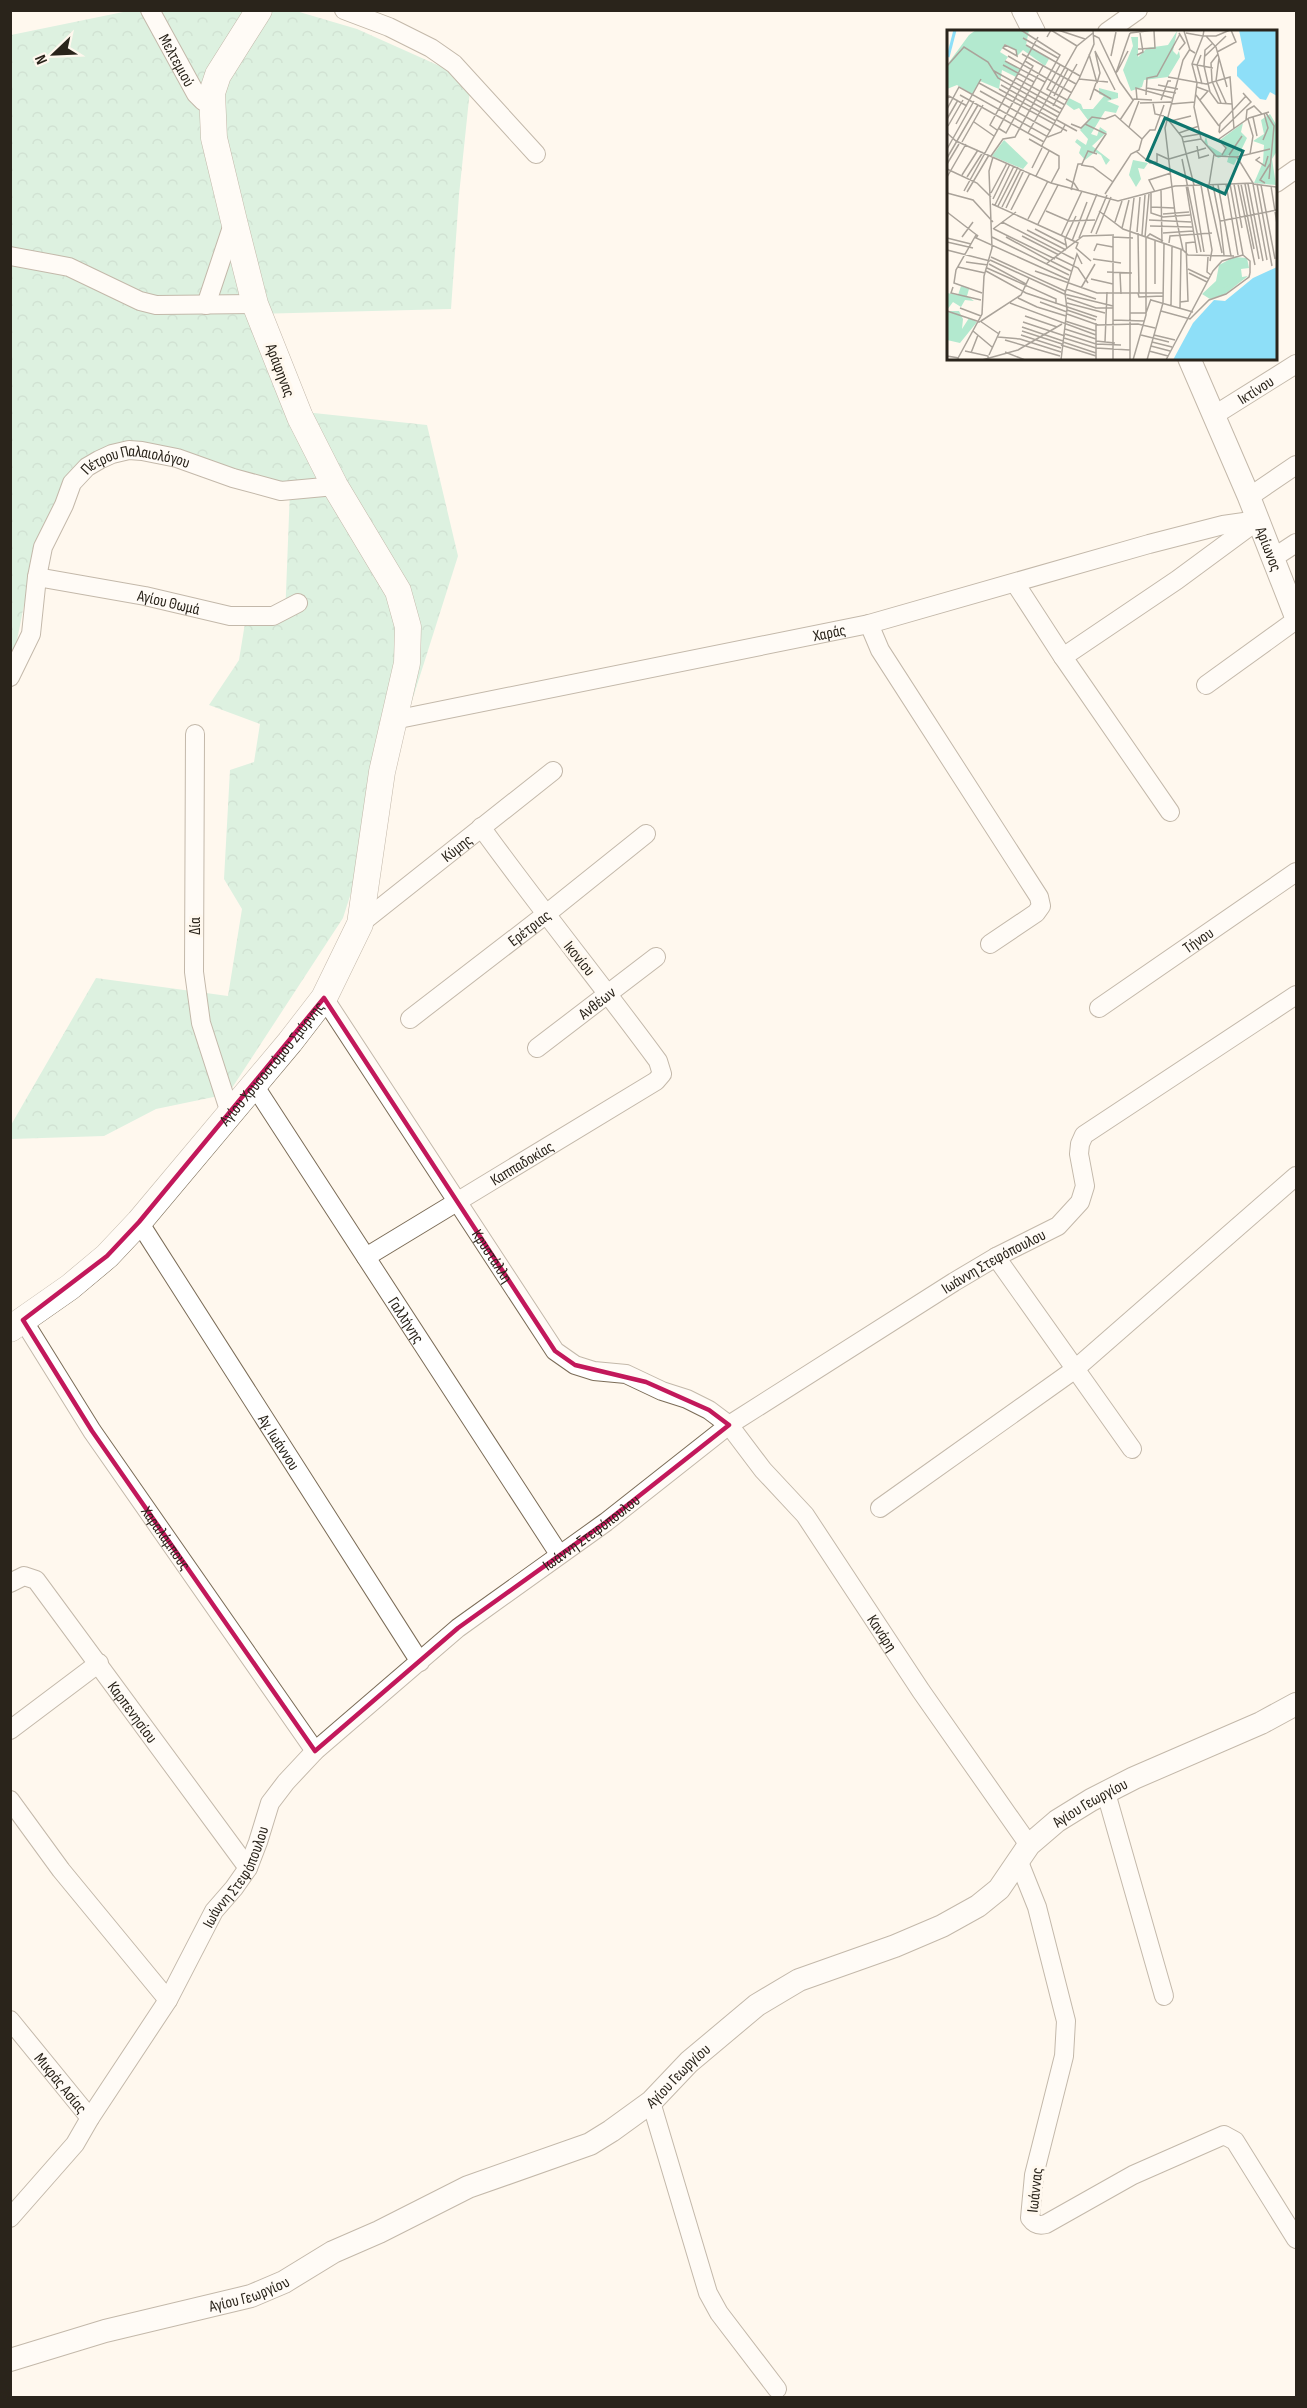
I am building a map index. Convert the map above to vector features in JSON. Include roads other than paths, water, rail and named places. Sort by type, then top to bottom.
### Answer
[{"type":"main road","name":"Αράφηνας","points":[[259,10],[218,75],[211,105],[214,138],[255,304],[300,417],[335,486],[398,591],[404,609],[409,646],[394,720]]},
{"type":"main road","name":"Αγίου Χρυσοστόμου Σμύρνης","points":[[17,1325],[70,1287],[106,1256],[139,1222],[324,998],[360,924],[382,772],[394,720]]},
{"type":"street","name":"Μελτεμιού","points":[[150,10],[196,94],[211,105]]},
{"type":"street","points":[[344,10],[410,37],[454,64],[536,154]]},
{"type":"street","points":[[1023,10],[1033,30]]},
{"type":"street","points":[[1110,30],[1138,10]]},
{"type":"street","points":[[1277,182],[1296,169]]},
{"type":"street","points":[[206,304],[234,221]]},
{"type":"street","points":[[10,256],[69,267],[140,301],[156,305],[255,304]]},
{"type":"street","name":"Αρίωνος","points":[[1190,360],[1246,489],[1296,619]]},
{"type":"street","name":"Ικτίνου","points":[[1213,416],[1296,364]]},
{"type":"street","name":"Πέτρου Παλαιολόγου","points":[[10,677],[31,634],[36,577],[44,547],[72,483],[87,467],[112,454],[129,450],[177,458],[233,478],[281,491],[335,486]]},
{"type":"street","points":[[1246,489],[1296,465]]},
{"type":"street","points":[[1062,657],[1177,580],[1258,520]]},
{"type":"street","name":"Χαράς","points":[[394,720],[869,624],[1149,544],[1223,525],[1258,520]]},
{"type":"street","points":[[1273,558],[1296,543]]},
{"type":"street","name":"Αγίου Θωμά","points":[[36,577],[145,596],[230,616],[273,616],[298,603]]},
{"type":"street","points":[[1015,583],[1062,657],[1170,812]]},
{"type":"street","points":[[1206,685],[1296,619]]},
{"type":"street","points":[[869,624],[880,650],[1039,897],[1041,906],[1036,913],[990,944]]},
{"type":"street","name":"Δία","points":[[195,734],[194,972],[201,1023],[230,1113]]},
{"type":"street","name":"Κύμης","points":[[360,924],[553,771]]},
{"type":"street","name":"Ικονίου","points":[[481,827],[545,915],[608,993],[658,1061]]},
{"type":"street","name":"Ερέτριας","points":[[410,1019],[646,834]]},
{"type":"street","name":"Τήνου","points":[[1099,1008],[1296,872]]},
{"type":"street","name":"Ανθέων","points":[[537,1048],[656,957]]},
{"type":"street","name":"Ιωάννη Στεφόπουλου","points":[[10,2218],[75,2144],[168,2000],[214,1911],[248,1868],[270,1803],[315,1750],[458,1628],[606,1522],[729,1425],[895,1321],[918,1304],[996,1257],[1058,1226],[1080,1202],[1085,1186],[1079,1154],[1084,1135],[1296,995]]},
{"type":"street","name":"Κρυστάλλη","points":[[324,998],[555,1351],[575,1365],[594,1371],[626,1374],[662,1391],[687,1399],[709,1410],[729,1425]]},
{"type":"street","name":"Καππαδοκίας","points":[[366,1257],[656,1081],[660,1078],[662,1069],[658,1061]]},
{"type":"street","name":"Γαλλήνης","points":[[254,1085],[560,1554]]},
{"type":"street","points":[[880,1508],[1074,1370],[1296,1176]]},
{"type":"street","name":"Αγ. Ιωάννου","points":[[139,1222],[420,1662]]},
{"type":"street","points":[[996,1257],[1132,1449]]},
{"type":"street","name":"Χαραλάμπους","points":[[17,1325],[315,1750]]},
{"type":"street","name":"Κανάρη","points":[[729,1425],[764,1470],[805,1515],[921,1691],[1024,1854]]},
{"type":"street","name":"Καρπενησίου","points":[[10,1583],[24,1576],[32,1577],[99,1663],[248,1868]]},
{"type":"street","points":[[10,1730],[99,1663]]},
{"type":"street","name":"Αγίου Γεωργίου","points":[[10,2360],[105,2331],[251,2296],[284,2282],[333,2252],[380,2232],[468,2187],[516,2172],[590,2144],[611,2132],[651,2102],[689,2062],[757,2005],[799,1980],[895,1946],[942,1926],[978,1906],[999,1889],[1024,1854],[1057,1821],[1106,1792],[1251,1728],[1296,1704]]},
{"type":"street","points":[[1106,1792],[1164,1996]]},
{"type":"street","points":[[10,1800],[61,1870],[168,2000]]},
{"type":"street","name":"Ιωάννας","points":[[1024,1854],[1066,2021],[1064,2056],[1034,2175],[1030,2218],[1034,2223],[1046,2224],[1133,2175],[1224,2135],[1235,2141],[1296,2239]]},
{"type":"street","name":"Μικράς Ασίας","points":[[10,2020],[90,2118]]},
{"type":"street","points":[[651,2102],[708,2293],[719,2313],[777,2389]]}]
